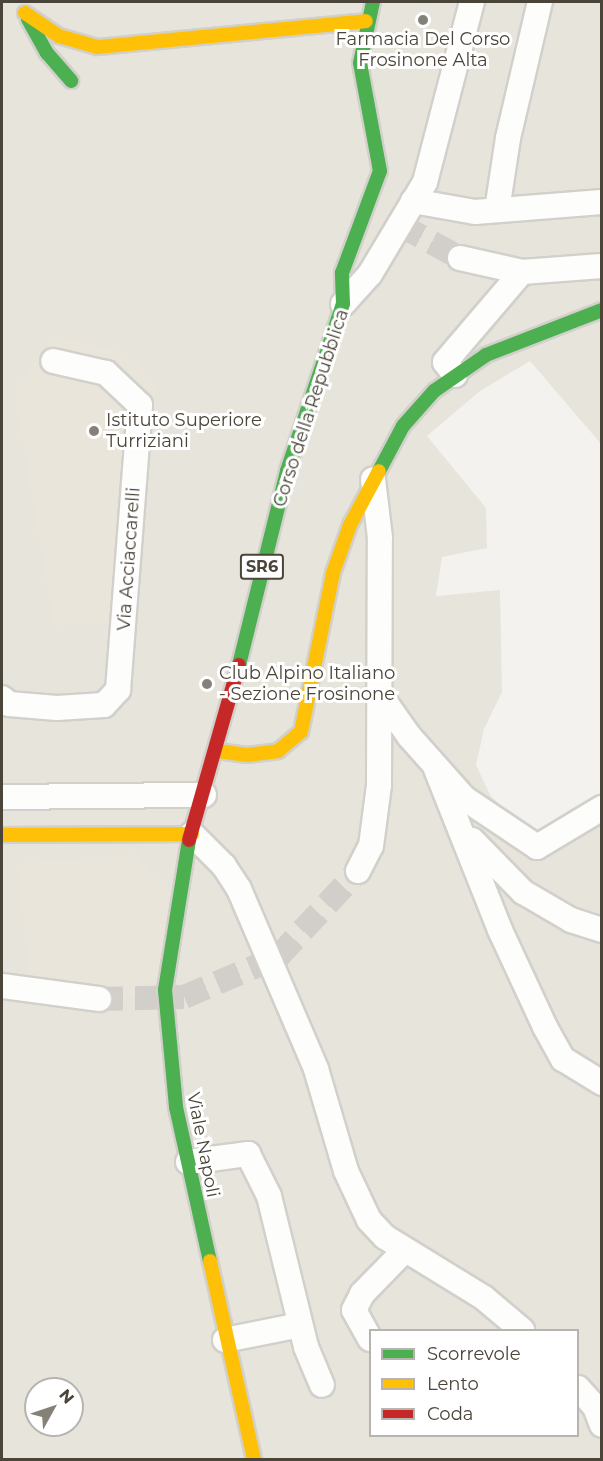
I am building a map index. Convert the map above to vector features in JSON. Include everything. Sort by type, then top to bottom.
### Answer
[{"type":"main road","points":[[343,304],[342,273],[380,171],[360,63],[366,21],[373,2]]},
{"type":"main road","points":[[22,7],[59,36],[97,47],[366,21]]},
{"type":"main road","points":[[22,7],[47,53],[71,81]]},
{"type":"main road","name":"Corso della Repubblica","points":[[192,834],[218,751],[287,471],[343,304]]},
{"type":"main road","points":[[218,751],[247,755],[278,751],[301,732],[333,573],[373,479],[403,426],[455,375],[486,354],[602,310]]},
{"type":"main road","points":[[2,835],[192,834]]},
{"type":"main road","name":"Viale Napoli","points":[[192,834],[165,990],[165,1027],[188,1162],[225,1340],[254,1460]]},
{"type":"street","name":"Corso della Repubblica","points":[[343,304],[370,274],[425,182],[472,2]]},
{"type":"street","points":[[496,210],[508,138],[540,2]]},
{"type":"street","points":[[413,201],[458,211],[602,202]]},
{"type":"street","points":[[460,258],[522,272],[602,266]]},
{"type":"street","points":[[455,375],[445,362],[522,272]]},
{"type":"street","name":"Via Acciaccarelli","points":[[2,698],[9,704],[57,708],[104,705],[118,690],[140,405],[106,373],[53,361]]},
{"type":"street","points":[[358,871],[371,846],[377,816],[380,538],[373,479]]},
{"type":"street","points":[[378,692],[436,769],[464,798],[537,847],[602,808]]},
{"type":"street","points":[[436,769],[545,1027],[563,1059],[602,1083]]},
{"type":"street","points":[[2,797],[204,795]]},
{"type":"street","points":[[453,811],[480,853],[523,892],[571,920],[602,930]]},
{"type":"street","points":[[192,834],[224,866],[239,889],[316,1069],[356,1197],[369,1220],[405,1250],[484,1298],[521,1329]]},
{"type":"street","points":[[2,986],[99,999]]},
{"type":"street","points":[[188,1162],[248,1154],[269,1196],[300,1325],[322,1385]]},
{"type":"street","points":[[369,1337],[354,1310],[362,1294],[405,1250]]},
{"type":"street","points":[[225,1340],[300,1325]]},
{"type":"street","points":[[579,1389],[599,1414]]},
{"type":"shaded area","points":[[2,2],[601,2],[601,444],[530,361],[480,391],[427,436],[486,508],[487,548],[442,557],[436,596],[500,590],[502,692],[484,729],[476,765],[490,795],[521,827],[536,831],[551,828],[601,792],[601,1459],[2,1460]]},
{"type":"shaded area","points":[[56,337],[117,350],[138,362],[155,386],[130,620],[54,626],[14,390]]},
{"type":"shaded area","points":[[135,854],[172,895],[156,996],[91,994],[30,981],[17,863]]},
{"type":"tunnel","points":[[400,225],[460,258]]},
{"type":"tunnel","points":[[99,999],[184,997],[278,957],[358,871]]},
{"type":"traffic: fast","points":[[239,665],[287,471],[343,304],[342,273],[380,171],[360,63],[373,2]]},
{"type":"traffic: fast","points":[[28,19],[47,53],[71,81]]},
{"type":"traffic: fast","points":[[379,471],[403,426],[434,391],[486,355],[602,310]]},
{"type":"traffic: fast","points":[[189,840],[165,990],[176,1107],[210,1261]]},
{"type":"traffic: slow","points":[[25,13],[59,36],[97,47],[366,21]]},
{"type":"traffic: slow","points":[[218,751],[247,755],[278,751],[301,732],[333,573],[350,525],[379,471]]},
{"type":"traffic: slow","points":[[2,835],[192,834]]},
{"type":"traffic: slow","points":[[210,1261],[254,1460]]},
{"type":"traffic: jam","points":[[189,840],[239,665]]},
{"type":"place","name":"Farmacia Del Corso Frosinone Alta","points":[[423,20]]},
{"type":"place","name":"Istituto Superiore Turriziani","points":[[94,431]]},
{"type":"place","name":"Club Alpino Italiano - Sezione Frosinone","points":[[207,684]]}]
